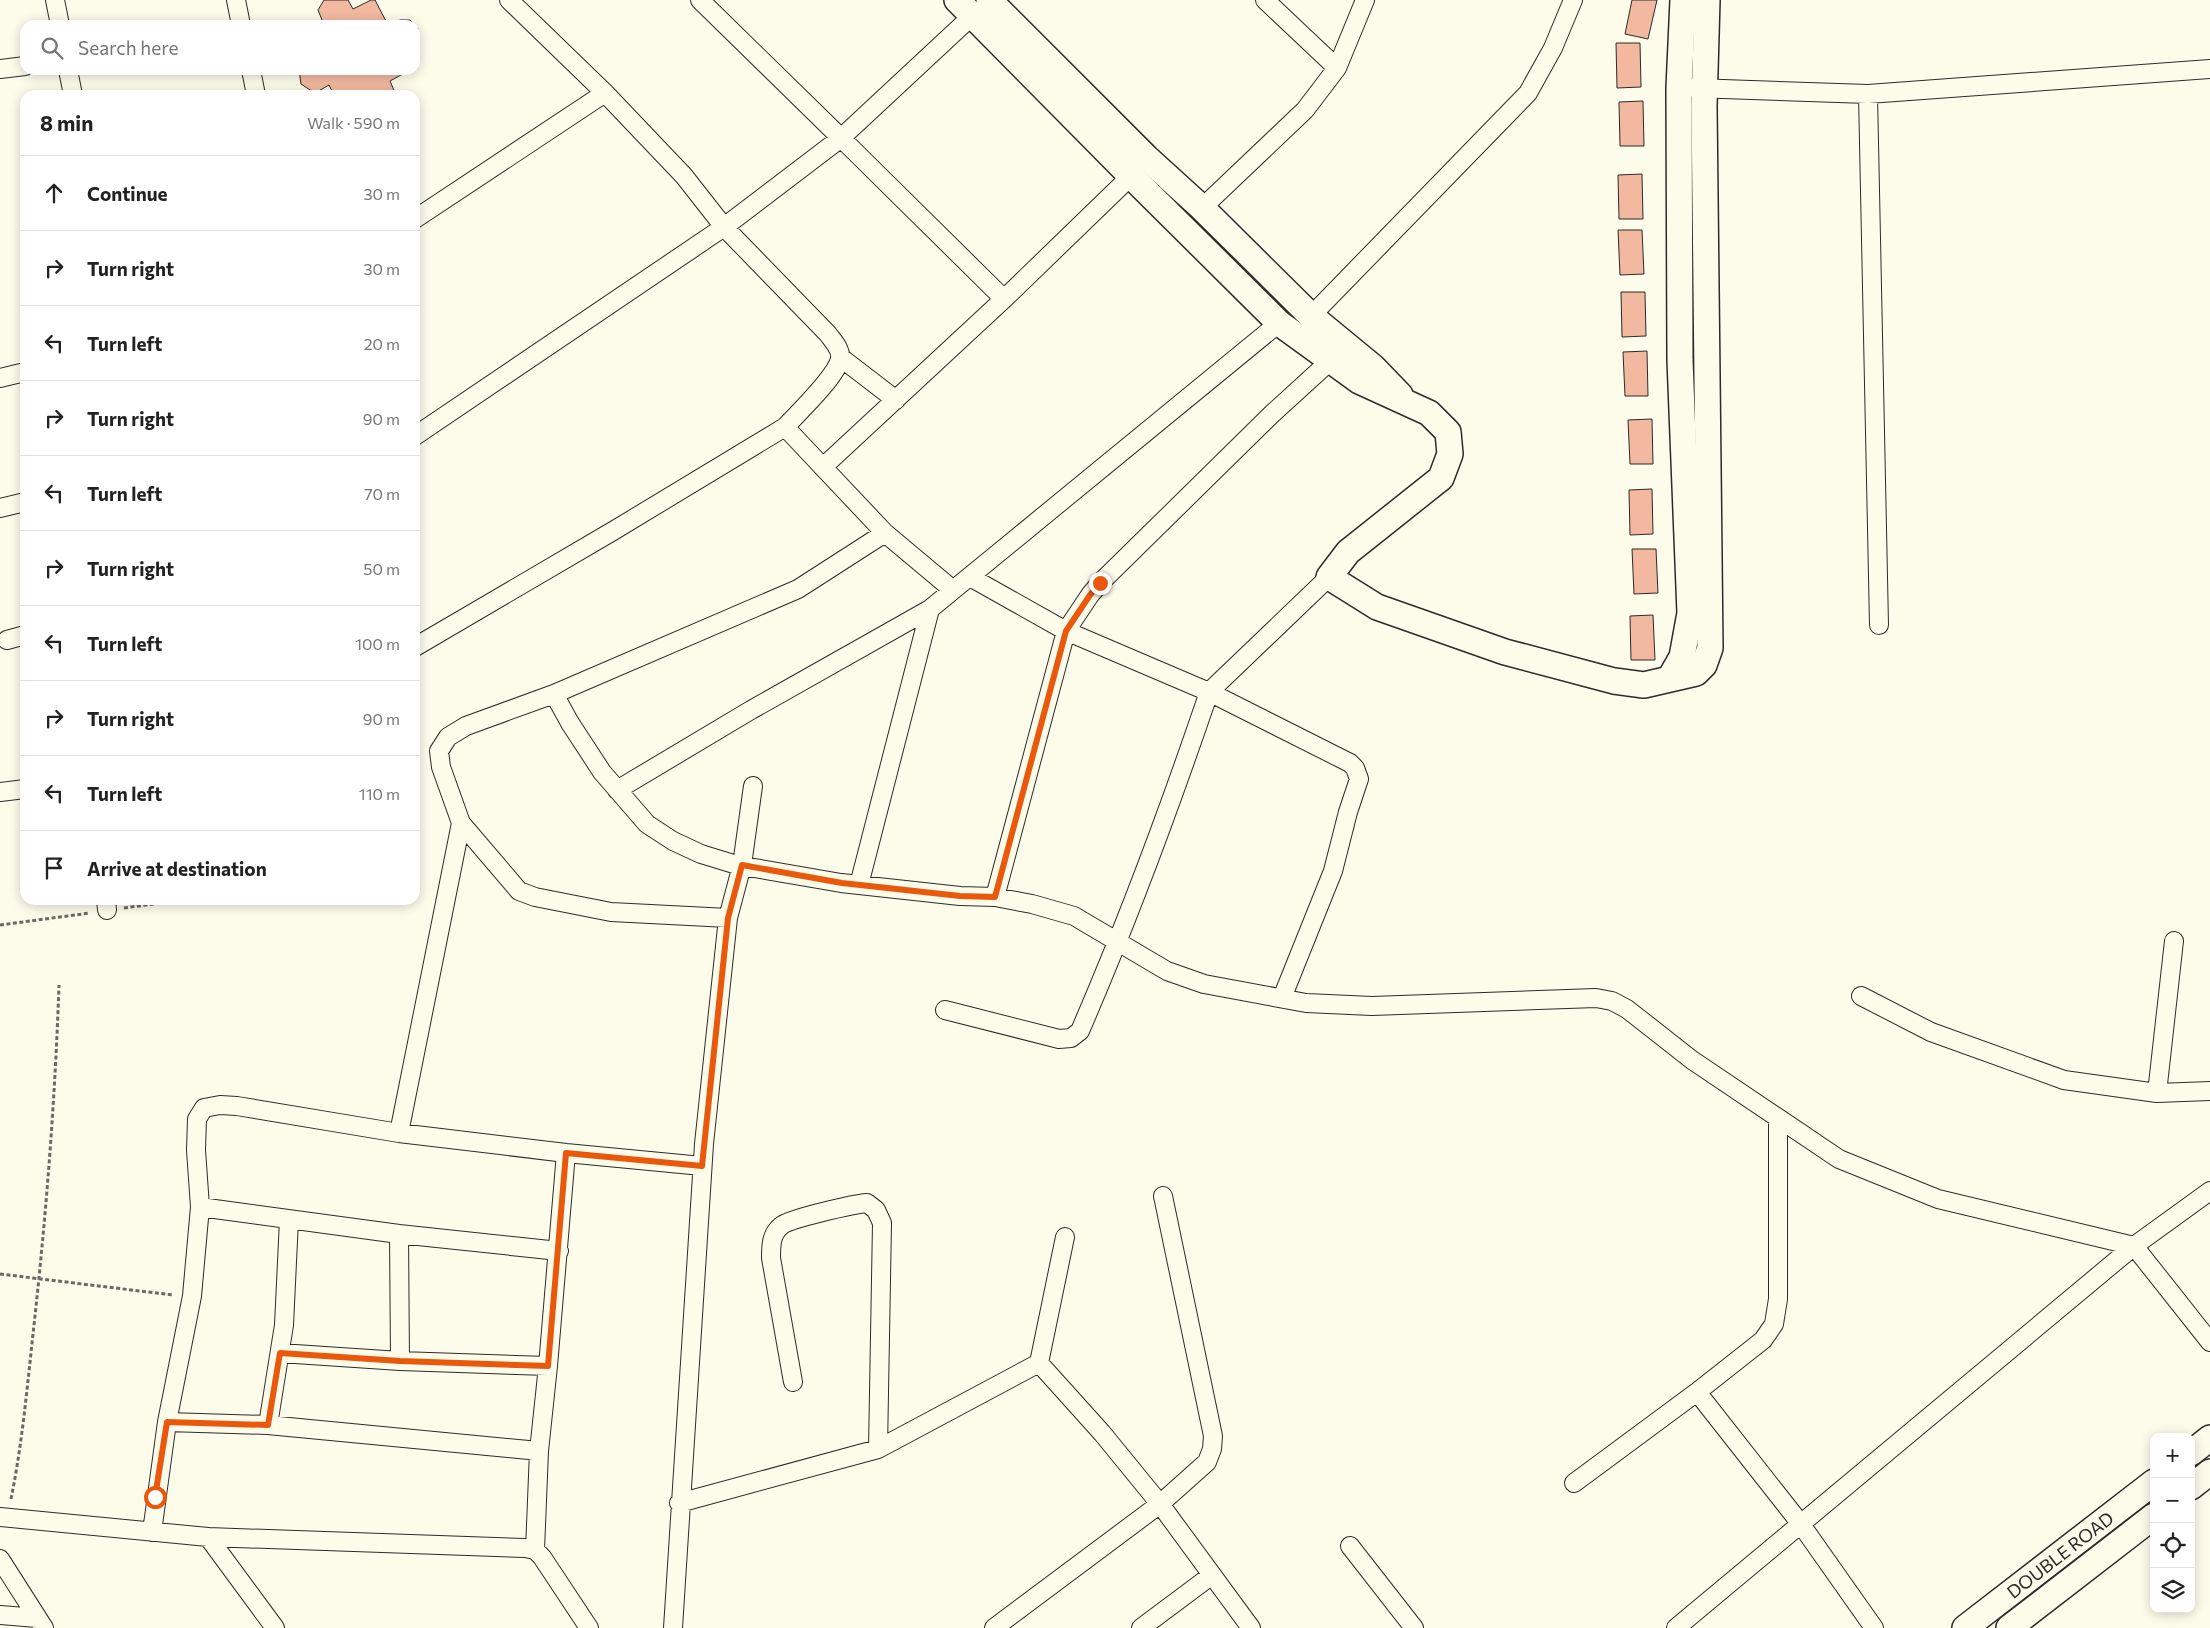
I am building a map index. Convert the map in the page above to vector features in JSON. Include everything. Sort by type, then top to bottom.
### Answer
[{"type":"street","points":[[56,0],[59,20]]},
{"type":"street","points":[[236,0],[240,20]]},
{"type":"street","points":[[420,644],[785,427],[833,373],[840,357],[838,347],[828,334],[724,227],[684,176],[605,93],[509,0]]},
{"type":"street","points":[[700,0],[1004,299]]},
{"type":"street","points":[[1265,0],[1337,68]]},
{"type":"street","points":[[1202,208],[1305,110],[1337,68],[1365,0]]},
{"type":"street","points":[[1311,316],[1528,93],[1553,48],[1573,0]]},
{"type":"street","points":[[1670,678],[1682,657],[1690,613],[1680,360],[1679,88],[1683,0]]},
{"type":"street","points":[[1329,577],[1377,607],[1505,652],[1614,681],[1644,685],[1696,673],[1704,665],[1710,648],[1704,89],[1707,0]]},
{"type":"street","points":[[420,433],[724,227],[842,138],[982,4]]},
{"type":"street","points":[[945,1010],[1060,1039],[1071,1038],[1080,1031],[1118,943],[1168,813],[1210,692],[1329,577],[1348,552],[1441,478],[1450,454],[1448,432],[1429,413],[1359,381],[1278,323],[1130,176],[982,4]]},
{"type":"street","points":[[982,4],[1202,208],[1311,316],[1373,367],[1409,405]]},
{"type":"street","points":[[0,68],[20,66]]},
{"type":"street","points":[[1679,88],[1868,94],[2210,69]]},
{"type":"street","points":[[69,75],[72,90]]},
{"type":"street","points":[[252,75],[255,90]]},
{"type":"street","points":[[420,216],[605,93]]},
{"type":"street","points":[[1868,94],[1879,625]]},
{"type":"street","points":[[823,467],[1004,299],[1130,176]]},
{"type":"street","points":[[617,790],[751,710],[930,609],[1278,323]]},
{"type":"street","points":[[840,357],[896,400]]},
{"type":"street","points":[[995,897],[1066,631],[1100,583],[1273,413],[1330,362]]},
{"type":"street","points":[[0,378],[20,373]]},
{"type":"street","points":[[785,427],[885,533],[953,590]]},
{"type":"street","points":[[0,508],[20,503]]},
{"type":"street","points":[[728,918],[611,912],[535,897],[519,891],[461,822],[439,751],[448,737],[466,726],[554,694],[798,589],[885,533]]},
{"type":"street","points":[[970,577],[1066,631],[1210,692],[1350,763],[1355,768],[1359,779],[1348,812],[1333,871],[1282,998]]},
{"type":"street","points":[[860,885],[930,609]]},
{"type":"street","points":[[7,640],[20,636]]},
{"type":"street","points":[[554,694],[570,723],[602,772],[647,824],[673,841],[701,854],[742,865],[860,885],[960,896],[995,897],[1032,904],[1074,916],[1167,971],[1204,984],[1306,1003],[1372,1006],[1586,998],[1612,1001],[1627,1008],[1692,1060],[1839,1159],[1938,1199],[2134,1246],[2210,1342]]},
{"type":"street","points":[[672,1628],[702,1166],[728,918],[742,865],[753,786]]},
{"type":"street","points":[[0,792],[20,790]]},
{"type":"street","points":[[399,1133],[461,822]]},
{"type":"street","points":[[2157,1093],[2174,941]]},
{"type":"street","points":[[1861,996],[1931,1032],[2064,1080],[2157,1093],[2210,1091]]},
{"type":"street","points":[[152,1532],[167,1422],[192,1296],[200,1207],[196,1142],[197,1120],[204,1108],[220,1105],[237,1106],[399,1133],[566,1153],[702,1166]]},
{"type":"street","points":[[1574,1483],[1697,1392],[1763,1340],[1774,1324],[1778,1298],[1778,1118]]},
{"type":"street","points":[[535,1550],[539,1451],[566,1153]]},
{"type":"street","points":[[1676,1628],[2134,1246],[2210,1191]]},
{"type":"street","points":[[994,1628],[1160,1504],[1207,1462],[1212,1449],[1213,1436],[1163,1196]]},
{"type":"street","points":[[793,1382],[771,1258],[772,1239],[781,1225],[851,1204],[867,1203],[876,1210],[882,1223],[878,1449]]},
{"type":"street","points":[[200,1207],[399,1234],[558,1251]]},
{"type":"street","points":[[268,1425],[284,1325],[289,1220]]},
{"type":"street","points":[[399,1234],[400,1361]]},
{"type":"street","points":[[1039,1363],[1065,1237]]},
{"type":"street","points":[[280,1353],[400,1361],[548,1366]]},
{"type":"street","points":[[679,1503],[878,1449],[1039,1363]]},
{"type":"street","points":[[1039,1363],[1102,1433],[1160,1504],[1250,1628]]},
{"type":"street","points":[[1697,1392],[1800,1523],[1874,1628]]},
{"type":"street","points":[[167,1422],[268,1425],[539,1451]]},
{"type":"street","points":[[2195,1484],[2210,1472]]},
{"type":"street","name":"DOUBLE ROAD","points":[[1965,1628],[2150,1485]]},
{"type":"street","points":[[4,1517],[208,1537],[525,1548],[535,1550],[542,1557],[585,1627]]},
{"type":"street","name":"DOUBLE ROAD","points":[[2009,1628],[2150,1519]]},
{"type":"street","points":[[208,1537],[275,1628]]},
{"type":"street","points":[[1350,1546],[1414,1628]]},
{"type":"street","points":[[0,1559],[41,1623]]},
{"type":"street","points":[[1141,1628],[1212,1574]]},
{"type":"street","points":[[0,1615],[41,1623]]},
{"type":"path","points":[[4,1517],[20,1456],[40,1279],[55,1098],[59,985]]},
{"type":"path","points":[[0,1274],[158,1294],[192,1296]]},
{"type":"building","points":[[324,0],[348,0],[353,9],[371,0],[375,0],[385,20],[322,20],[318,10]]},
{"type":"building","points":[[1632,0],[1657,0],[1648,39],[1625,34]]},
{"type":"building","points":[[1616,43],[1640,43],[1641,87],[1617,88]]},
{"type":"building","points":[[300,75],[401,75],[390,81],[394,90],[332,90],[329,85],[320,90],[310,90],[301,84]]},
{"type":"building","points":[[1643,101],[1644,146],[1620,146],[1619,102]]},
{"type":"building","points":[[1642,174],[1643,219],[1619,219],[1618,175]]},
{"type":"building","points":[[1618,230],[1642,230],[1644,274],[1620,275]]},
{"type":"building","points":[[1621,292],[1645,292],[1646,336],[1622,337]]},
{"type":"building","points":[[1647,351],[1648,396],[1625,396],[1623,352]]},
{"type":"building","points":[[1652,419],[1653,464],[1630,464],[1628,420]]},
{"type":"building","points":[[1652,489],[1653,534],[1630,535],[1629,490]]},
{"type":"building","points":[[1632,549],[1656,549],[1658,593],[1634,594]]},
{"type":"building","points":[[1653,615],[1655,660],[1631,660],[1630,616]]},
{"type":"route","points":[[155,1497],[167,1422],[268,1425],[280,1353],[400,1361],[548,1366],[566,1153],[702,1166],[728,918],[742,865],[842,883],[960,896],[995,897],[1066,631],[1100,583]]}]
